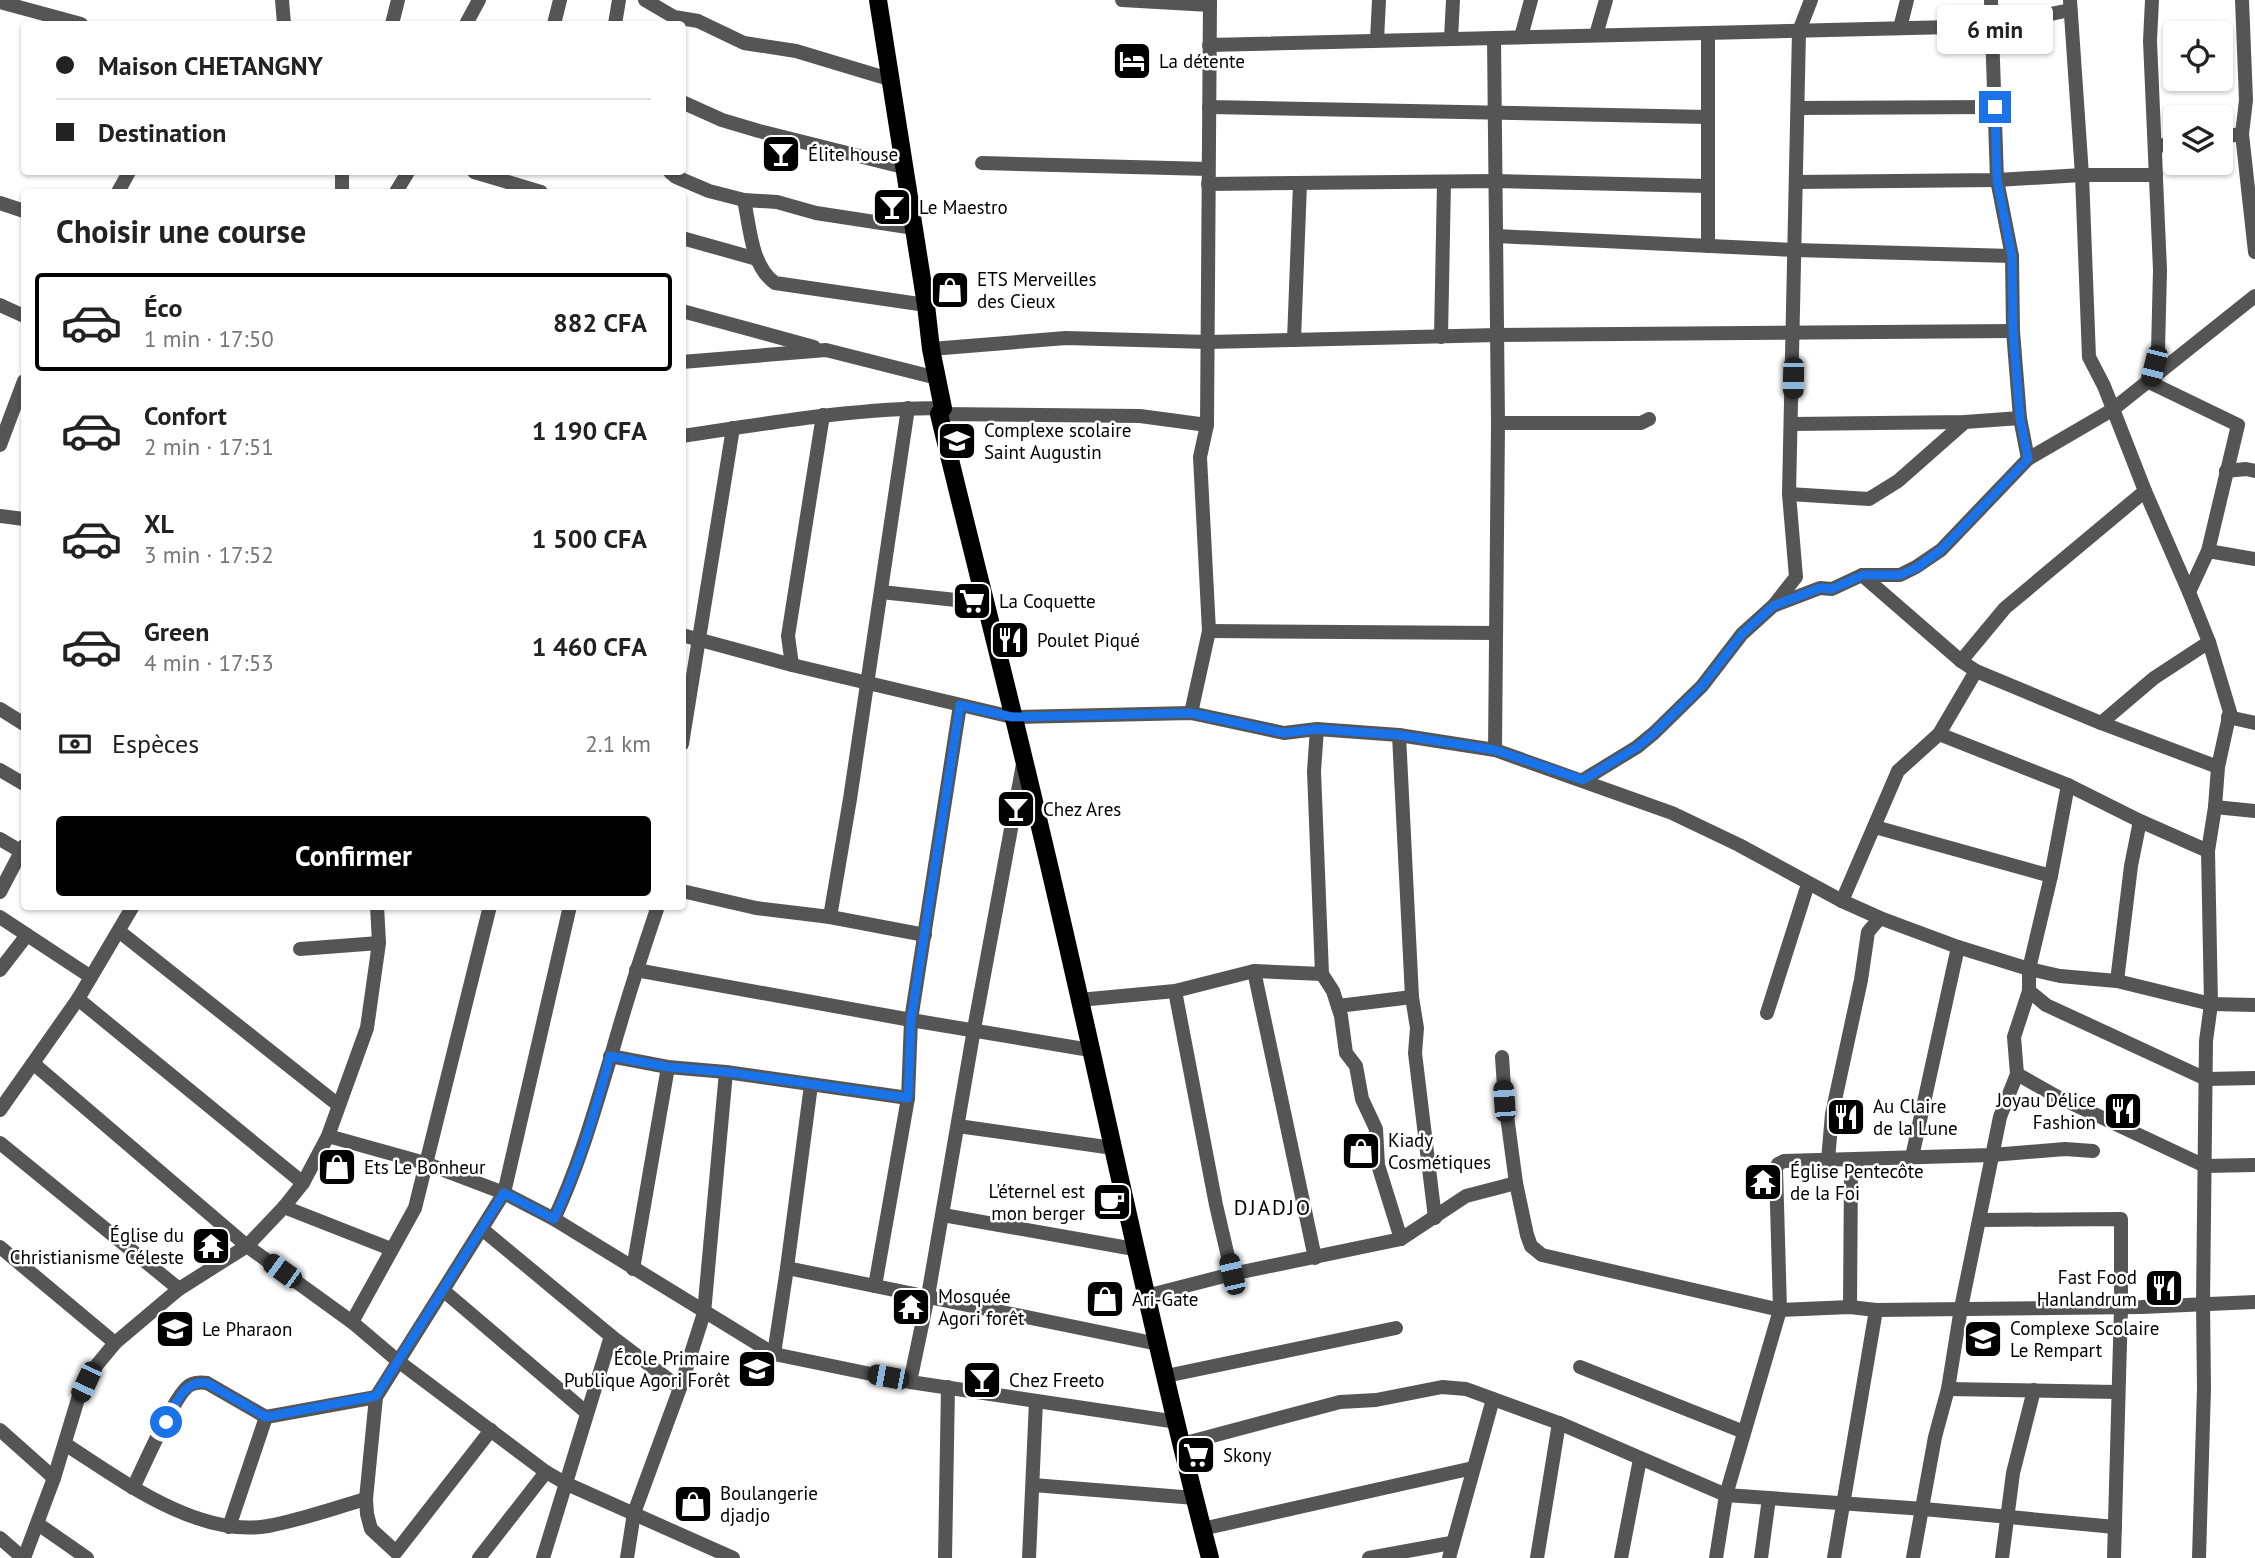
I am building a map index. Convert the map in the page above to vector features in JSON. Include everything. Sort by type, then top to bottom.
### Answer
[{"type":"main road","points":[[878,0],[941,411],[984,603],[1024,760],[1134,1249],[1210,1558]]},
{"type":"street","points":[[282,0],[284,21]]},
{"type":"street","points":[[393,21],[398,0]]},
{"type":"street","points":[[468,21],[479,0]]},
{"type":"street","points":[[555,21],[560,0]]},
{"type":"street","points":[[616,21],[619,0]]},
{"type":"street","points":[[645,0],[673,21],[698,21],[744,43],[796,51],[889,79]]},
{"type":"street","points":[[1122,0],[1210,3],[1207,425],[1200,457],[1209,631],[1191,713]]},
{"type":"street","points":[[1377,40],[1379,0]]},
{"type":"street","points":[[1451,39],[1453,0]]},
{"type":"street","points":[[1521,37],[1531,0]]},
{"type":"street","points":[[1596,35],[1606,0]]},
{"type":"street","points":[[1811,0],[1799,31],[1789,494],[1796,577],[1805,588],[1832,589],[1863,575],[1900,575],[1916,568],[1941,550],[2028,459],[2112,410],[2255,296]]},
{"type":"street","points":[[1900,28],[1908,0]]},
{"type":"street","points":[[1991,0],[1997,180],[2012,256],[2013,331],[2020,418],[2028,459]]},
{"type":"street","points":[[2150,382],[2158,351],[2160,318],[2156,146],[2150,41],[2152,0]]},
{"type":"street","points":[[2242,0],[2246,100],[2242,135],[2255,252]]},
{"type":"street","points":[[0,2],[69,21]]},
{"type":"street","points":[[1209,45],[1993,26],[2070,5],[2082,175],[2089,356],[2209,642],[2230,712],[2218,767],[2216,807],[2208,851],[2211,1004],[2206,1041],[2204,1388],[2199,1558]]},
{"type":"street","points":[[1707,33],[1709,246]]},
{"type":"street","points":[[1494,38],[1498,423],[1495,750]]},
{"type":"street","points":[[686,104],[722,120],[759,131],[903,167]]},
{"type":"street","points":[[1209,107],[1708,117]]},
{"type":"street","points":[[1798,108],[1995,107]]},
{"type":"street","points":[[2233,136],[2242,135]]},
{"type":"street","points":[[2156,146],[2163,145]]},
{"type":"street","points":[[982,163],[1208,169]]},
{"type":"street","points":[[482,175],[520,189]]},
{"type":"street","points":[[674,175],[709,191],[744,200],[777,202],[816,213],[914,228]]},
{"type":"street","points":[[1796,182],[1997,180],[2082,175],[2156,176]]},
{"type":"street","points":[[1208,184],[1495,181],[1708,186]]},
{"type":"street","points":[[1441,337],[1444,182]]},
{"type":"street","points":[[1294,340],[1300,184]]},
{"type":"street","points":[[744,200],[757,259],[765,275],[775,283],[926,305]]},
{"type":"street","points":[[0,203],[21,210]]},
{"type":"street","points":[[1496,236],[1795,250],[2012,256]]},
{"type":"street","points":[[686,239],[757,259]]},
{"type":"street","points":[[0,305],[21,315]]},
{"type":"street","points":[[686,312],[937,378]]},
{"type":"street","points":[[931,349],[1066,338],[1208,342],[1497,335],[2013,331]]},
{"type":"street","points":[[686,362],[826,350]]},
{"type":"street","points":[[2150,382],[2238,425],[2208,551],[2189,592]]},
{"type":"street","points":[[0,445],[21,391]]},
{"type":"street","points":[[686,435],[823,415],[908,408],[1140,416],[1207,425]]},
{"type":"street","points":[[830,917],[908,408]]},
{"type":"street","points":[[792,665],[788,636],[823,415]]},
{"type":"street","points":[[1792,424],[1965,422],[2020,418]]},
{"type":"street","points":[[1498,423],[1640,423],[1649,419]]},
{"type":"street","points":[[1789,494],[1869,499],[1898,481],[1965,422]]},
{"type":"street","points":[[686,707],[733,428]]},
{"type":"street","points":[[2225,471],[2255,471]]},
{"type":"street","points":[[1961,661],[2005,608],[2145,491]]},
{"type":"street","points":[[0,516],[21,519]]},
{"type":"street","points":[[2208,551],[2255,559]]},
{"type":"street","points":[[1863,575],[1976,671],[2101,723],[2218,767]]},
{"type":"street","points":[[1583,780],[1637,747],[1654,733],[1702,686],[1742,634],[1773,606],[1796,577]]},
{"type":"street","points":[[1773,606],[1820,588]]},
{"type":"street","points":[[881,592],[984,603]]},
{"type":"street","points":[[1209,631],[1495,633]]},
{"type":"street","points":[[686,636],[792,665],[1012,717],[1191,713],[1284,733],[1317,729],[1399,735],[1495,750],[1672,813],[1880,919],[1958,947],[2060,976],[2117,981],[2211,1004],[2255,1005]]},
{"type":"street","points":[[2101,723],[2154,678],[2209,642]]},
{"type":"street","points":[[1842,901],[1898,771],[1939,734],[1976,671]]},
{"type":"street","points":[[875,1286],[908,1098],[911,1020],[960,705]]},
{"type":"street","points":[[0,709],[21,722]]},
{"type":"street","points":[[2228,717],[2255,723]]},
{"type":"street","points":[[1317,729],[1314,771],[1322,974],[1333,991],[1341,1016],[1346,1053],[1356,1066],[1362,1099],[1376,1129],[1378,1165],[1401,1239]]},
{"type":"street","points":[[1939,734],[2068,785],[2208,851]]},
{"type":"street","points":[[1399,735],[1412,997],[1417,1028],[1415,1053],[1434,1218]]},
{"type":"street","points":[[910,1382],[928,1297],[1024,760]]},
{"type":"street","points":[[0,770],[21,782]]},
{"type":"street","points":[[1913,1558],[2000,1117],[2017,1074],[2014,1037],[2029,991],[2029,969],[2051,876],[2068,785]]},
{"type":"street","points":[[2216,807],[2255,811]]},
{"type":"street","points":[[2117,981],[2131,866],[2140,821]]},
{"type":"street","points":[[1875,827],[2051,876]]},
{"type":"street","points":[[0,839],[21,848]]},
{"type":"street","points":[[0,892],[21,853]]},
{"type":"street","points":[[1767,1013],[1808,884]]},
{"type":"street","points":[[686,892],[756,908],[830,917],[925,935]]},
{"type":"street","points":[[0,1110],[78,999],[131,910]]},
{"type":"street","points":[[0,1538],[24,1558],[54,1478],[78,1399],[86,1382],[115,1342],[179,1289],[247,1246],[303,1183],[328,1136],[337,1104],[367,1028],[379,943],[377,910]]},
{"type":"street","points":[[352,1322],[415,1209],[489,910]]},
{"type":"street","points":[[491,1430],[400,1555],[371,1529],[366,1499],[376,1396],[504,1193],[569,910]]},
{"type":"street","points":[[554,1219],[572,1181],[584,1146],[657,910]]},
{"type":"street","points":[[0,917],[91,977]]},
{"type":"street","points":[[1828,1160],[1832,1114],[1861,980],[1868,932],[1880,919]]},
{"type":"street","points":[[120,932],[337,1104]]},
{"type":"street","points":[[0,970],[27,935]]},
{"type":"street","points":[[300,949],[379,943]]},
{"type":"street","points":[[1912,1157],[1958,947]]},
{"type":"street","points":[[636,970],[1090,1050]]},
{"type":"street","points":[[1079,1000],[1175,991],[1254,971],[1322,974]]},
{"type":"street","points":[[1254,971],[1315,1258]]},
{"type":"street","points":[[1175,991],[1232,1274]]},
{"type":"street","points":[[2029,991],[2046,1005],[2206,1079],[2255,1078]]},
{"type":"street","points":[[1338,1006],[1412,997]]},
{"type":"street","points":[[78,999],[303,1183]]},
{"type":"street","points":[[610,1056],[668,1067],[726,1072],[908,1098]]},
{"type":"street","points":[[1502,1057],[1504,1101],[1516,1183],[1527,1235],[1531,1246],[1542,1255],[1780,1310],[1850,1307],[1876,1310],[2121,1307],[2255,1302]]},
{"type":"street","points":[[34,1064],[247,1246],[352,1322],[398,1361],[546,1472],[567,1484],[733,1558]]},
{"type":"street","points":[[633,1269],[668,1067]]},
{"type":"street","points":[[627,1558],[634,1513],[680,1388],[704,1313],[726,1072]]},
{"type":"street","points":[[2017,1074],[2056,1096],[2205,1166],[2255,1165]]},
{"type":"street","points":[[774,1354],[788,1268],[811,1084]]},
{"type":"street","points":[[958,1126],[1113,1148]]},
{"type":"street","points":[[328,1136],[425,1163],[504,1193],[554,1219],[774,1354],[910,1382],[1177,1422]]},
{"type":"street","points":[[0,1143],[179,1289]]},
{"type":"street","points":[[1716,1558],[1726,1495],[1780,1310],[1778,1164],[1784,1161],[1992,1155],[2065,1149],[2093,1151]]},
{"type":"street","points":[[1850,1307],[1851,1168],[1860,1159]]},
{"type":"street","points":[[1146,1296],[1232,1274],[1401,1239],[1466,1196],[1516,1183]]},
{"type":"street","points":[[284,1207],[391,1249]]},
{"type":"street","points":[[943,1215],[1134,1249]]},
{"type":"street","points":[[1980,1220],[2121,1219],[2114,1558]]},
{"type":"street","points":[[482,1229],[611,1336],[680,1388]]},
{"type":"street","points":[[0,1247],[115,1342]]},
{"type":"street","points":[[788,1268],[1158,1344]]},
{"type":"street","points":[[444,1291],[587,1413]]},
{"type":"street","points":[[1834,1558],[1876,1310]]},
{"type":"street","points":[[1166,1376],[1396,1328]]},
{"type":"street","points":[[543,1558],[611,1336]]},
{"type":"street","points":[[1580,1367],[1744,1432]]},
{"type":"street","points":[[133,1488],[178,1399],[189,1385],[207,1383],[266,1417],[376,1396]]},
{"type":"street","points":[[945,1558],[948,1387]]},
{"type":"street","points":[[1182,1444],[1340,1402],[1376,1401],[1442,1387],[1466,1389],[1559,1423],[1726,1495],[1924,1508],[2115,1527]]},
{"type":"street","points":[[1948,1389],[2118,1392]]},
{"type":"street","points":[[2002,1558],[2013,1473],[2034,1391]]},
{"type":"street","points":[[1449,1558],[1493,1399]]},
{"type":"street","points":[[1029,1558],[1036,1401]]},
{"type":"street","points":[[229,1527],[266,1417]]},
{"type":"street","points":[[1537,1558],[1559,1423]]},
{"type":"street","points":[[0,1430],[54,1478]]},
{"type":"street","points":[[65,1444],[133,1488],[167,1505],[229,1527],[269,1526],[366,1499]]},
{"type":"street","points":[[1621,1558],[1640,1459]]},
{"type":"street","points":[[1202,1529],[1473,1468]]},
{"type":"street","points":[[479,1558],[546,1472]]},
{"type":"street","points":[[1033,1485],[1195,1498]]},
{"type":"street","points":[[1761,1558],[1769,1498]]},
{"type":"street","points":[[38,1524],[87,1558]]},
{"type":"street","points":[[1369,1558],[1451,1543]]},
{"type":"place","name":"La détente","points":[[1132,61]]},
{"type":"place","name":"Élite house","points":[[781,154]]},
{"type":"place","name":"Le Maestro","points":[[892,207]]},
{"type":"place","name":"ETS Merveilles des Cieux","points":[[950,290]]},
{"type":"place","name":"Complexe scolaire Saint Augustin","points":[[957,441]]},
{"type":"place","name":"La Coquette","points":[[972,601]]},
{"type":"place","name":"Poulet Piqué","points":[[1010,640]]},
{"type":"place","name":"Chez Ares","points":[[1016,809]]},
{"type":"place","name":"Joyau Délice Fashion","points":[[2123,1111]]},
{"type":"place","name":"Au Claire de la Lune","points":[[1846,1117]]},
{"type":"place","name":"Kiady Cosmétiques","points":[[1361,1151]]},
{"type":"place","name":"Ets Le Bonheur","points":[[337,1167]]},
{"type":"place","name":"Église Pentecôte de la Foi","points":[[1763,1182]]},
{"type":"place","name":"L'éternel est mon berger","points":[[1112,1202]]},
{"type":"place","name":"Église du Christianisme Céleste","points":[[211,1246]]},
{"type":"place","name":"Fast Food Hanlandrum","points":[[2164,1288]]},
{"type":"place","name":"Ari-Gate","points":[[1105,1299]]},
{"type":"place","name":"Mosquée Agori forêt","points":[[911,1307]]},
{"type":"place","name":"Le Pharaon","points":[[175,1329]]},
{"type":"place","name":"Complexe Scolaire Le Rempart","points":[[1983,1339]]},
{"type":"place","name":"École Primaire Publique Agori Forêt","points":[[757,1369]]},
{"type":"place","name":"Chez Freeto","points":[[982,1380]]},
{"type":"place","name":"Skony","points":[[1196,1455]]},
{"type":"place","name":"Boulangerie djadjo","points":[[693,1504]]},
{"type":"district","name":"DJADJO","points":[[1273,1208]]},
{"type":"route","points":[[166,1422],[184,1390],[198,1382],[207,1383],[266,1417],[376,1396],[504,1193],[554,1219],[589,1135],[610,1056],[668,1067],[726,1072],[908,1098],[911,1020],[960,705],[1012,717],[1191,713],[1284,733],[1317,729],[1399,735],[1495,750],[1583,780],[1637,747],[1654,733],[1702,686],[1742,634],[1773,606],[1820,588],[1832,589],[1863,575],[1900,575],[1916,568],[1941,550],[2028,459],[2020,418],[2013,331],[2012,256],[1997,180],[1995,107]]}]
